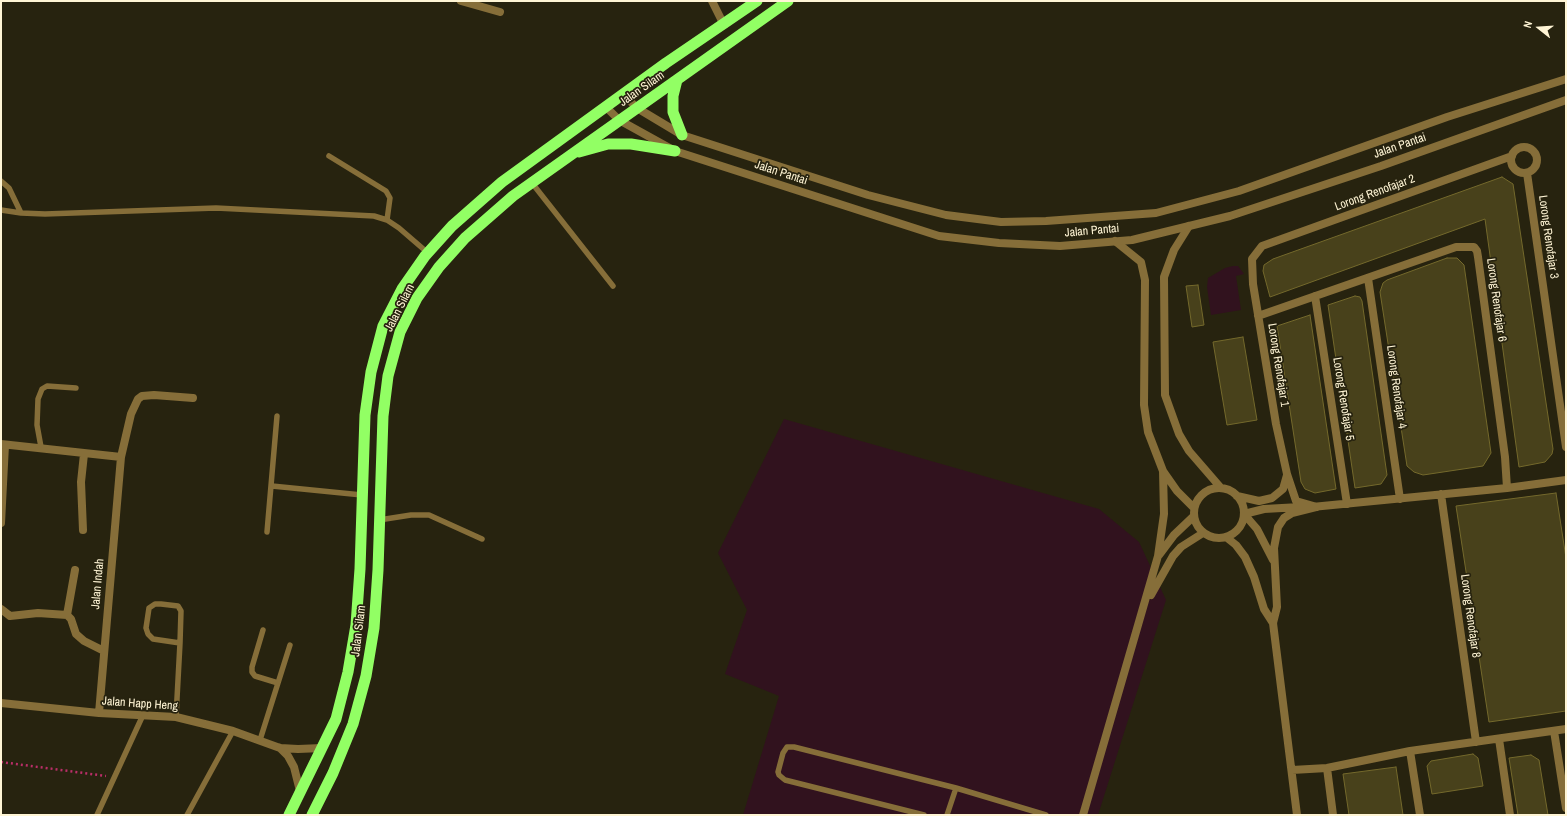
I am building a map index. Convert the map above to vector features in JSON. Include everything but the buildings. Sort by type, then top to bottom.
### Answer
[{"type":"highway","name":"Jalan Silam","points":[[289,815],[336,719],[348,672],[353,641],[360,569],[365,414],[371,372],[383,326],[402,289],[428,253],[452,226],[502,182],[757,1]]},
{"type":"highway","name":"Jalan Silam","points":[[312,815],[333,773],[353,724],[366,676],[374,628],[383,416],[388,376],[400,332],[417,298],[439,267],[460,244],[513,196],[788,1]]},
{"type":"highway","points":[[677,80],[673,96],[673,112],[682,135]]},
{"type":"highway","points":[[571,154],[608,144],[631,144],[674,151]]},
{"type":"street","points":[[461,1],[500,12]]},
{"type":"street","points":[[712,1],[724,25]]},
{"type":"street","name":"Jalan Pantai","points":[[624,94],[637,108],[682,135],[868,195],[946,215],[1001,222],[1046,221],[1156,213],[1240,191],[1447,117],[1566,79]]},
{"type":"street","name":"Jalan Pantai","points":[[606,107],[619,120],[674,151],[939,236],[999,243],[1060,246],[1132,240],[1230,216],[1381,166],[1566,100]]},
{"type":"street","points":[[1523,147],[1530,148],[1536,153],[1537,164],[1534,170],[1527,173],[1519,173],[1513,168],[1512,156],[1516,150],[1523,147]]},
{"type":"street","name":"Lorong Renofajar 2","points":[[1252,259],[1262,246],[1512,156]]},
{"type":"street","name":"Lorong Renofajar 3","points":[[1527,173],[1566,447]]},
{"type":"street","points":[[1189,226],[1174,250],[1167,265],[1164,277],[1165,395],[1179,434],[1189,451],[1221,488]]},
{"type":"street","points":[[1115,241],[1141,262],[1145,280],[1144,405],[1148,432],[1164,471],[1194,512],[1197,526],[1203,533],[1213,538],[1226,537],[1238,528],[1244,514]]},
{"type":"street","name":"Lorong Renofajar 6","points":[[1258,316],[1456,247],[1474,247],[1477,251],[1508,488]]},
{"type":"street","name":"Lorong Renofajar 1","points":[[1252,259],[1253,284],[1258,316],[1276,424],[1287,474],[1296,501],[1317,507]]},
{"type":"street","name":"Lorong Renofajar 4","points":[[1368,278],[1400,499]]},
{"type":"street","name":"Lorong Renofajar 5","points":[[1315,296],[1347,504]]},
{"type":"street","name":"Jalan Indah","points":[[99,713],[121,457],[131,414],[138,399],[142,396],[154,395],[193,398]]},
{"type":"street","points":[[1,523],[3,444],[121,457]]},
{"type":"street","points":[[83,530],[80,482],[84,454]]},
{"type":"street","points":[[1083,815],[1158,556],[1164,514],[1164,471]]},
{"type":"street","points":[[1158,556],[1194,512],[1197,501],[1204,493],[1213,489],[1221,488],[1228,490],[1237,496],[1259,501],[1272,498],[1283,489],[1287,474]]},
{"type":"street","points":[[1244,514],[1264,509],[1317,507],[1508,488],[1566,480]]},
{"type":"street","name":"Lorong Renofajar 8","points":[[1441,494],[1476,742]]},
{"type":"street","points":[[1237,496],[1242,504],[1244,514],[1257,530],[1274,563]]},
{"type":"street","points":[[1297,815],[1273,624],[1277,607],[1274,563],[1275,539],[1278,528],[1284,518],[1292,513],[1317,507]]},
{"type":"street","points":[[1145,605],[1173,556],[1181,547],[1203,533]]},
{"type":"street","points":[[1226,537],[1236,545],[1245,557],[1254,577],[1264,609],[1273,624]]},
{"type":"street","points":[[67,615],[75,570]]},
{"type":"street","points":[[1,609],[10,616],[38,614],[67,615],[71,619],[76,634],[84,642],[104,651]]},
{"type":"street","name":"Jalan Happ Heng","points":[[1,703],[99,713],[176,717],[233,731],[280,748],[322,748]]},
{"type":"street","points":[[1292,770],[1327,768],[1410,751],[1566,729]]},
{"type":"street","points":[[1554,731],[1566,808]]},
{"type":"street","points":[[1499,739],[1510,815]]},
{"type":"street","points":[[280,748],[288,756],[294,767],[300,792]]},
{"type":"street","points":[[1410,751],[1420,815]]},
{"type":"street","points":[[1327,768],[1332,815]]},
{"type":"lane","points":[[329,156],[386,191],[390,198],[387,220]]},
{"type":"lane","points":[[1,181],[9,188],[21,213]]},
{"type":"lane","points":[[532,183],[613,286]]},
{"type":"lane","points":[[1,210],[21,213],[245,208],[374,216],[387,220],[428,253]]},
{"type":"lane","points":[[41,447],[37,425],[38,399],[42,389],[47,386],[76,388]]},
{"type":"lane","points":[[267,532],[277,416]]},
{"type":"lane","points":[[272,486],[362,495]]},
{"type":"lane","points":[[379,520],[411,515],[429,515],[482,539]]},
{"type":"lane","points":[[176,717],[180,643],[181,610],[178,606],[155,604],[149,608],[146,628],[148,634],[153,639],[180,643]]},
{"type":"lane","points":[[263,630],[252,672],[255,676],[278,684]]},
{"type":"lane","points":[[260,740],[290,645]]},
{"type":"lane","points":[[97,815],[143,715]]},
{"type":"lane","points":[[187,815],[233,731]]},
{"type":"lane","points":[[924,815],[785,780],[779,775],[778,772],[783,753],[787,748],[794,746],[956,788],[1046,815]]},
{"type":"lane","points":[[947,815],[956,788]]},
{"type":"path","points":[[1,762],[114,777]]},
{"type":"shaded area","points":[[1238,266],[1244,274],[1236,276],[1241,310],[1211,315],[1207,287],[1208,278],[1225,268]]},
{"type":"shaded area","points":[[784,419],[1099,509],[1139,542],[1166,600],[1098,815],[743,815],[779,696],[725,674],[747,610],[718,553]]}]
